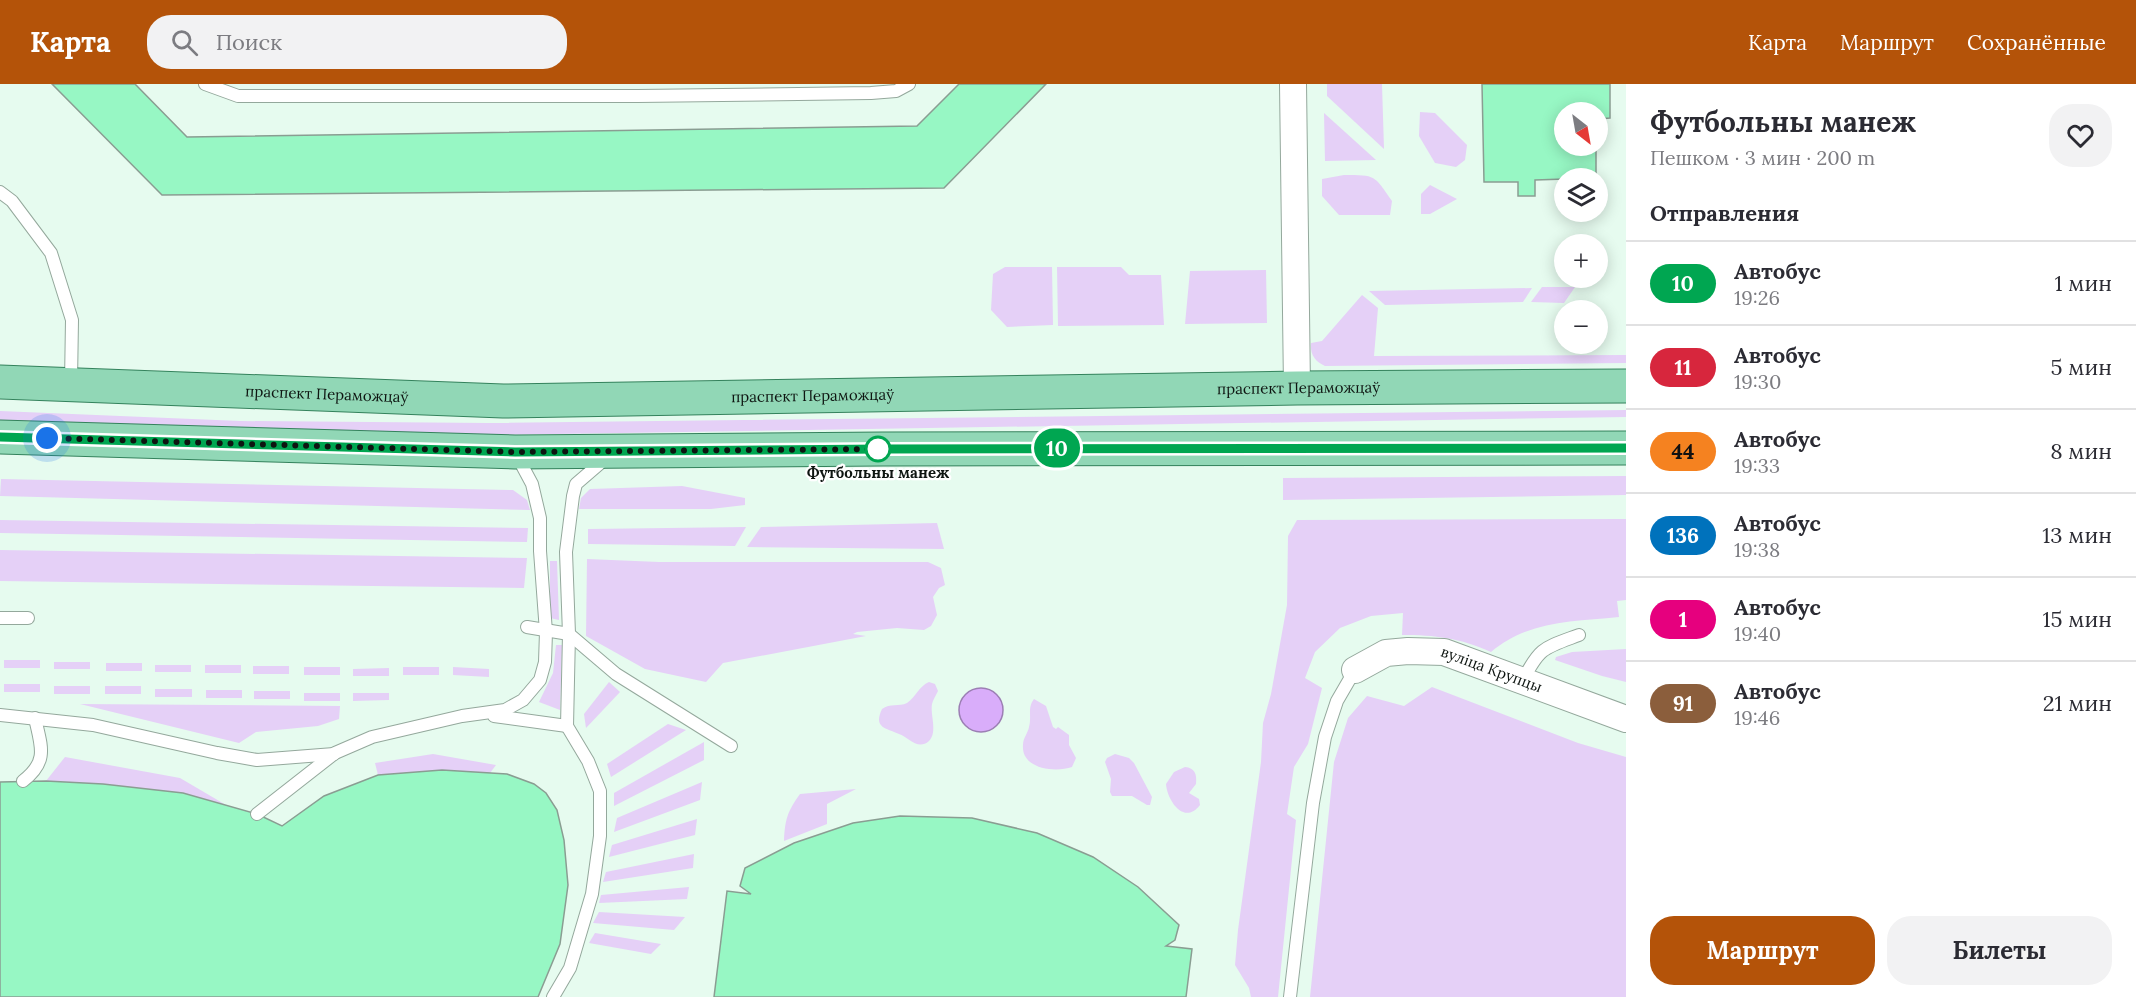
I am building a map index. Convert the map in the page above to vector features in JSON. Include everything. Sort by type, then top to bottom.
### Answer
[{"type":"main road","name":"праспект Пераможцаў","points":[[0,382],[503,401],[1297,388],[1626,386]]},
{"type":"main road","points":[[0,437],[515,452],[1626,448]]},
{"type":"street","points":[[1293,84],[1297,388]]},
{"type":"street","name":"вуліца Крупцы","points":[[1355,670],[1386,653],[1444,652],[1626,719]]},
{"type":"lane","points":[[205,84],[238,96],[638,90],[871,93],[896,91],[909,84]]},
{"type":"lane","points":[[0,192],[12,201],[51,253],[72,320],[71,386]]},
{"type":"lane","points":[[257,814],[335,753],[372,737],[411,730],[462,716],[505,710],[523,700],[540,680],[545,662],[546,632],[540,518],[532,484],[515,452]]},
{"type":"lane","points":[[553,997],[570,968],[592,894],[600,836],[600,791],[588,761],[567,726],[569,634],[566,552],[576,484],[612,452]]},
{"type":"lane","points":[[0,618],[28,618]]},
{"type":"lane","points":[[527,627],[546,632],[569,634],[616,674],[731,746]]},
{"type":"lane","points":[[1523,680],[1535,657],[1548,646],[1579,635]]},
{"type":"lane","points":[[1290,997],[1313,803],[1325,737],[1337,701],[1355,670]]},
{"type":"lane","points":[[483,714],[567,726]]},
{"type":"lane","points":[[0,715],[93,725],[258,760],[335,753]]},
{"type":"lane","points":[[23,781],[34,772],[42,753],[35,718]]},
{"type":"shaded area","points":[[1327,84],[1382,84],[1384,149],[1327,96]]},
{"type":"shaded area","points":[[1420,112],[1435,113],[1467,145],[1465,160],[1456,167],[1435,163],[1419,136]]},
{"type":"shaded area","points":[[1324,113],[1376,160],[1325,161]]},
{"type":"shaded area","points":[[1344,175],[1369,176],[1377,181],[1392,201],[1390,215],[1339,215],[1322,196],[1322,179]]},
{"type":"shaded area","points":[[1430,185],[1457,199],[1430,214],[1421,214],[1421,194]]},
{"type":"shaded area","points":[[1005,267],[1052,267],[1053,325],[1007,327],[991,310],[993,274]]},
{"type":"shaded area","points":[[1057,267],[1121,267],[1129,275],[1161,275],[1164,325],[1058,326]]},
{"type":"shaded area","points":[[1266,270],[1267,323],[1185,324],[1190,271]]},
{"type":"shaded area","points":[[1542,287],[1574,288],[1566,300],[1554,300],[1554,303],[1531,302]]},
{"type":"shaded area","points":[[1532,288],[1523,302],[1385,305],[1369,291]]},
{"type":"shaded area","points":[[1362,295],[1378,308],[1374,356],[1626,355],[1626,363],[1325,366],[1321,364],[1312,354],[1311,343],[1322,341]]},
{"type":"shaded area","points":[[1626,410],[1626,417],[488,435],[241,434],[0,421],[0,411],[240,421],[488,423]]},
{"type":"shaded area","points":[[1626,476],[1626,495],[1283,500],[1283,478]]},
{"type":"shaded area","points":[[1,479],[513,490],[527,500],[530,510],[0,496]]},
{"type":"shaded area","points":[[682,486],[745,498],[745,505],[711,509],[579,509],[581,498],[590,489]]},
{"type":"shaded area","points":[[1626,519],[1626,600],[1617,601],[1619,617],[1552,624],[1536,628],[1505,642],[1491,652],[1469,643],[1447,638],[1402,635],[1403,613],[1371,616],[1340,628],[1315,652],[1305,678],[1322,688],[1308,744],[1294,767],[1287,814],[1296,820],[1278,997],[1251,997],[1249,988],[1235,965],[1238,930],[1261,762],[1263,723],[1271,694],[1287,605],[1288,536],[1297,520]]},
{"type":"shaded area","points":[[0,520],[528,528],[527,542],[0,533]]},
{"type":"shaded area","points":[[937,523],[944,549],[747,547],[761,527]]},
{"type":"shaded area","points":[[746,527],[735,546],[588,544],[588,529]]},
{"type":"shaded area","points":[[0,550],[527,558],[524,588],[0,581]]},
{"type":"shaded area","points":[[587,559],[659,562],[928,562],[941,568],[945,585],[939,588],[933,597],[937,615],[931,626],[924,630],[897,628],[857,632],[853,634],[866,636],[723,663],[706,682],[645,669],[586,636]]},
{"type":"shaded area","points":[[550,561],[557,561],[559,620],[550,618]]},
{"type":"shaded area","points":[[556,645],[562,645],[560,710],[539,702],[553,673]]},
{"type":"shaded area","points":[[1626,649],[1626,682],[1555,660],[1556,657],[1572,652]]},
{"type":"shaded area","points":[[4,660],[40,660],[40,668],[4,668]]},
{"type":"shaded area","points":[[54,662],[90,662],[90,669],[54,669]]},
{"type":"shaded area","points":[[106,663],[142,663],[142,671],[106,671]]},
{"type":"shaded area","points":[[155,665],[191,665],[191,672],[155,672]]},
{"type":"shaded area","points":[[205,665],[241,665],[241,673],[205,673]]},
{"type":"shaded area","points":[[253,666],[289,666],[289,674],[253,674]]},
{"type":"shaded area","points":[[304,667],[340,667],[340,675],[304,675]]},
{"type":"shaded area","points":[[403,667],[439,667],[439,675],[403,675]]},
{"type":"shaded area","points":[[453,667],[489,669],[489,677],[453,675]]},
{"type":"shaded area","points":[[389,668],[389,676],[353,676],[353,669]]},
{"type":"shaded area","points":[[609,682],[620,692],[586,728],[584,714]]},
{"type":"shaded area","points":[[929,682],[935,684],[938,691],[932,704],[933,733],[929,741],[921,745],[917,744],[880,724],[882,709],[907,703]]},
{"type":"shaded area","points":[[4,684],[40,684],[40,692],[4,692]]},
{"type":"shaded area","points":[[54,686],[90,686],[90,694],[54,694]]},
{"type":"shaded area","points":[[105,686],[141,686],[141,694],[105,694]]},
{"type":"shaded area","points":[[1432,687],[1578,743],[1626,757],[1626,997],[1310,997],[1334,762],[1348,718],[1367,696],[1404,706]]},
{"type":"shaded area","points":[[981,688],[996,695],[1003,710],[996,725],[981,732],[966,725],[959,710],[966,695]]},
{"type":"shaded area","points":[[155,689],[192,689],[192,697],[155,697]]},
{"type":"shaded area","points":[[206,690],[242,690],[242,698],[206,698]]},
{"type":"shaded area","points":[[254,691],[290,691],[290,699],[254,699]]},
{"type":"shaded area","points":[[304,693],[340,693],[340,701],[304,701]]},
{"type":"shaded area","points":[[353,693],[389,693],[389,700],[353,701]]},
{"type":"shaded area","points":[[1034,699],[1046,706],[1053,727],[1056,729],[1058,727],[1069,735],[1069,745],[1076,758],[1072,767],[1048,769],[1033,764],[1027,759],[1023,742],[1030,723],[1031,706]]},
{"type":"shaded area","points":[[80,704],[340,706],[339,719],[318,726],[256,732],[239,743]]},
{"type":"shaded area","points":[[668,724],[686,730],[611,777],[607,764]]},
{"type":"shaded area","points":[[704,742],[704,760],[614,806],[614,793]]},
{"type":"shaded area","points":[[433,754],[496,765],[490,773],[378,775],[375,763]]},
{"type":"shaded area","points":[[1115,754],[1129,758],[1134,763],[1152,797],[1150,805],[1132,796],[1112,796],[1111,779],[1105,762],[1107,758]]},
{"type":"shaded area","points":[[65,757],[180,778],[226,805],[183,793],[103,784],[46,781]]},
{"type":"shaded area","points":[[1185,767],[1196,774],[1196,784],[1189,793],[1199,799],[1200,805],[1188,813],[1182,812],[1173,803],[1166,784],[1174,772]]},
{"type":"shaded area","points":[[702,782],[700,800],[614,832],[617,818]]},
{"type":"shaded area","points":[[856,789],[827,804],[827,824],[784,841],[788,816],[800,794]]},
{"type":"shaded area","points":[[697,819],[695,835],[609,857],[612,845]]},
{"type":"shaded area","points":[[694,854],[693,868],[603,882],[606,872]]},
{"type":"shaded area","points":[[689,887],[687,899],[599,903],[601,895]]},
{"type":"shaded area","points":[[599,912],[685,917],[674,930],[593,923]]},
{"type":"shaded area","points":[[595,933],[661,944],[651,954],[589,943]]},
{"type":"building","points":[[52,84],[135,84],[187,137],[917,126],[959,84],[1046,84],[944,188],[162,195]]},
{"type":"building","points":[[1482,84],[1610,84],[1610,118],[1608,118],[1608,102],[1554,102],[1554,156],[1596,156],[1596,168],[1554,168],[1554,179],[1535,180],[1535,196],[1518,196],[1518,182],[1484,182]]},
{"type":"building","points":[[442,770],[507,774],[534,784],[546,793],[557,810],[564,840],[568,885],[560,944],[538,997],[0,997],[0,782],[46,781],[103,784],[183,793],[257,814],[282,826],[324,796],[378,775]]},
{"type":"building","points":[[900,816],[972,818],[1037,833],[1093,857],[1138,887],[1179,925],[1175,940],[1166,946],[1192,949],[1186,997],[714,997],[727,891],[751,894],[740,886],[745,868],[794,843],[853,823]]},
{"type":"bus line","name":"10","points":[[0,437],[515,452],[1626,448]]},
{"type":"place","name":"Футбольны манеж","points":[[878,449]]},
{"type":"route","points":[[47,438],[515,452],[883,449],[878,449]]}]
